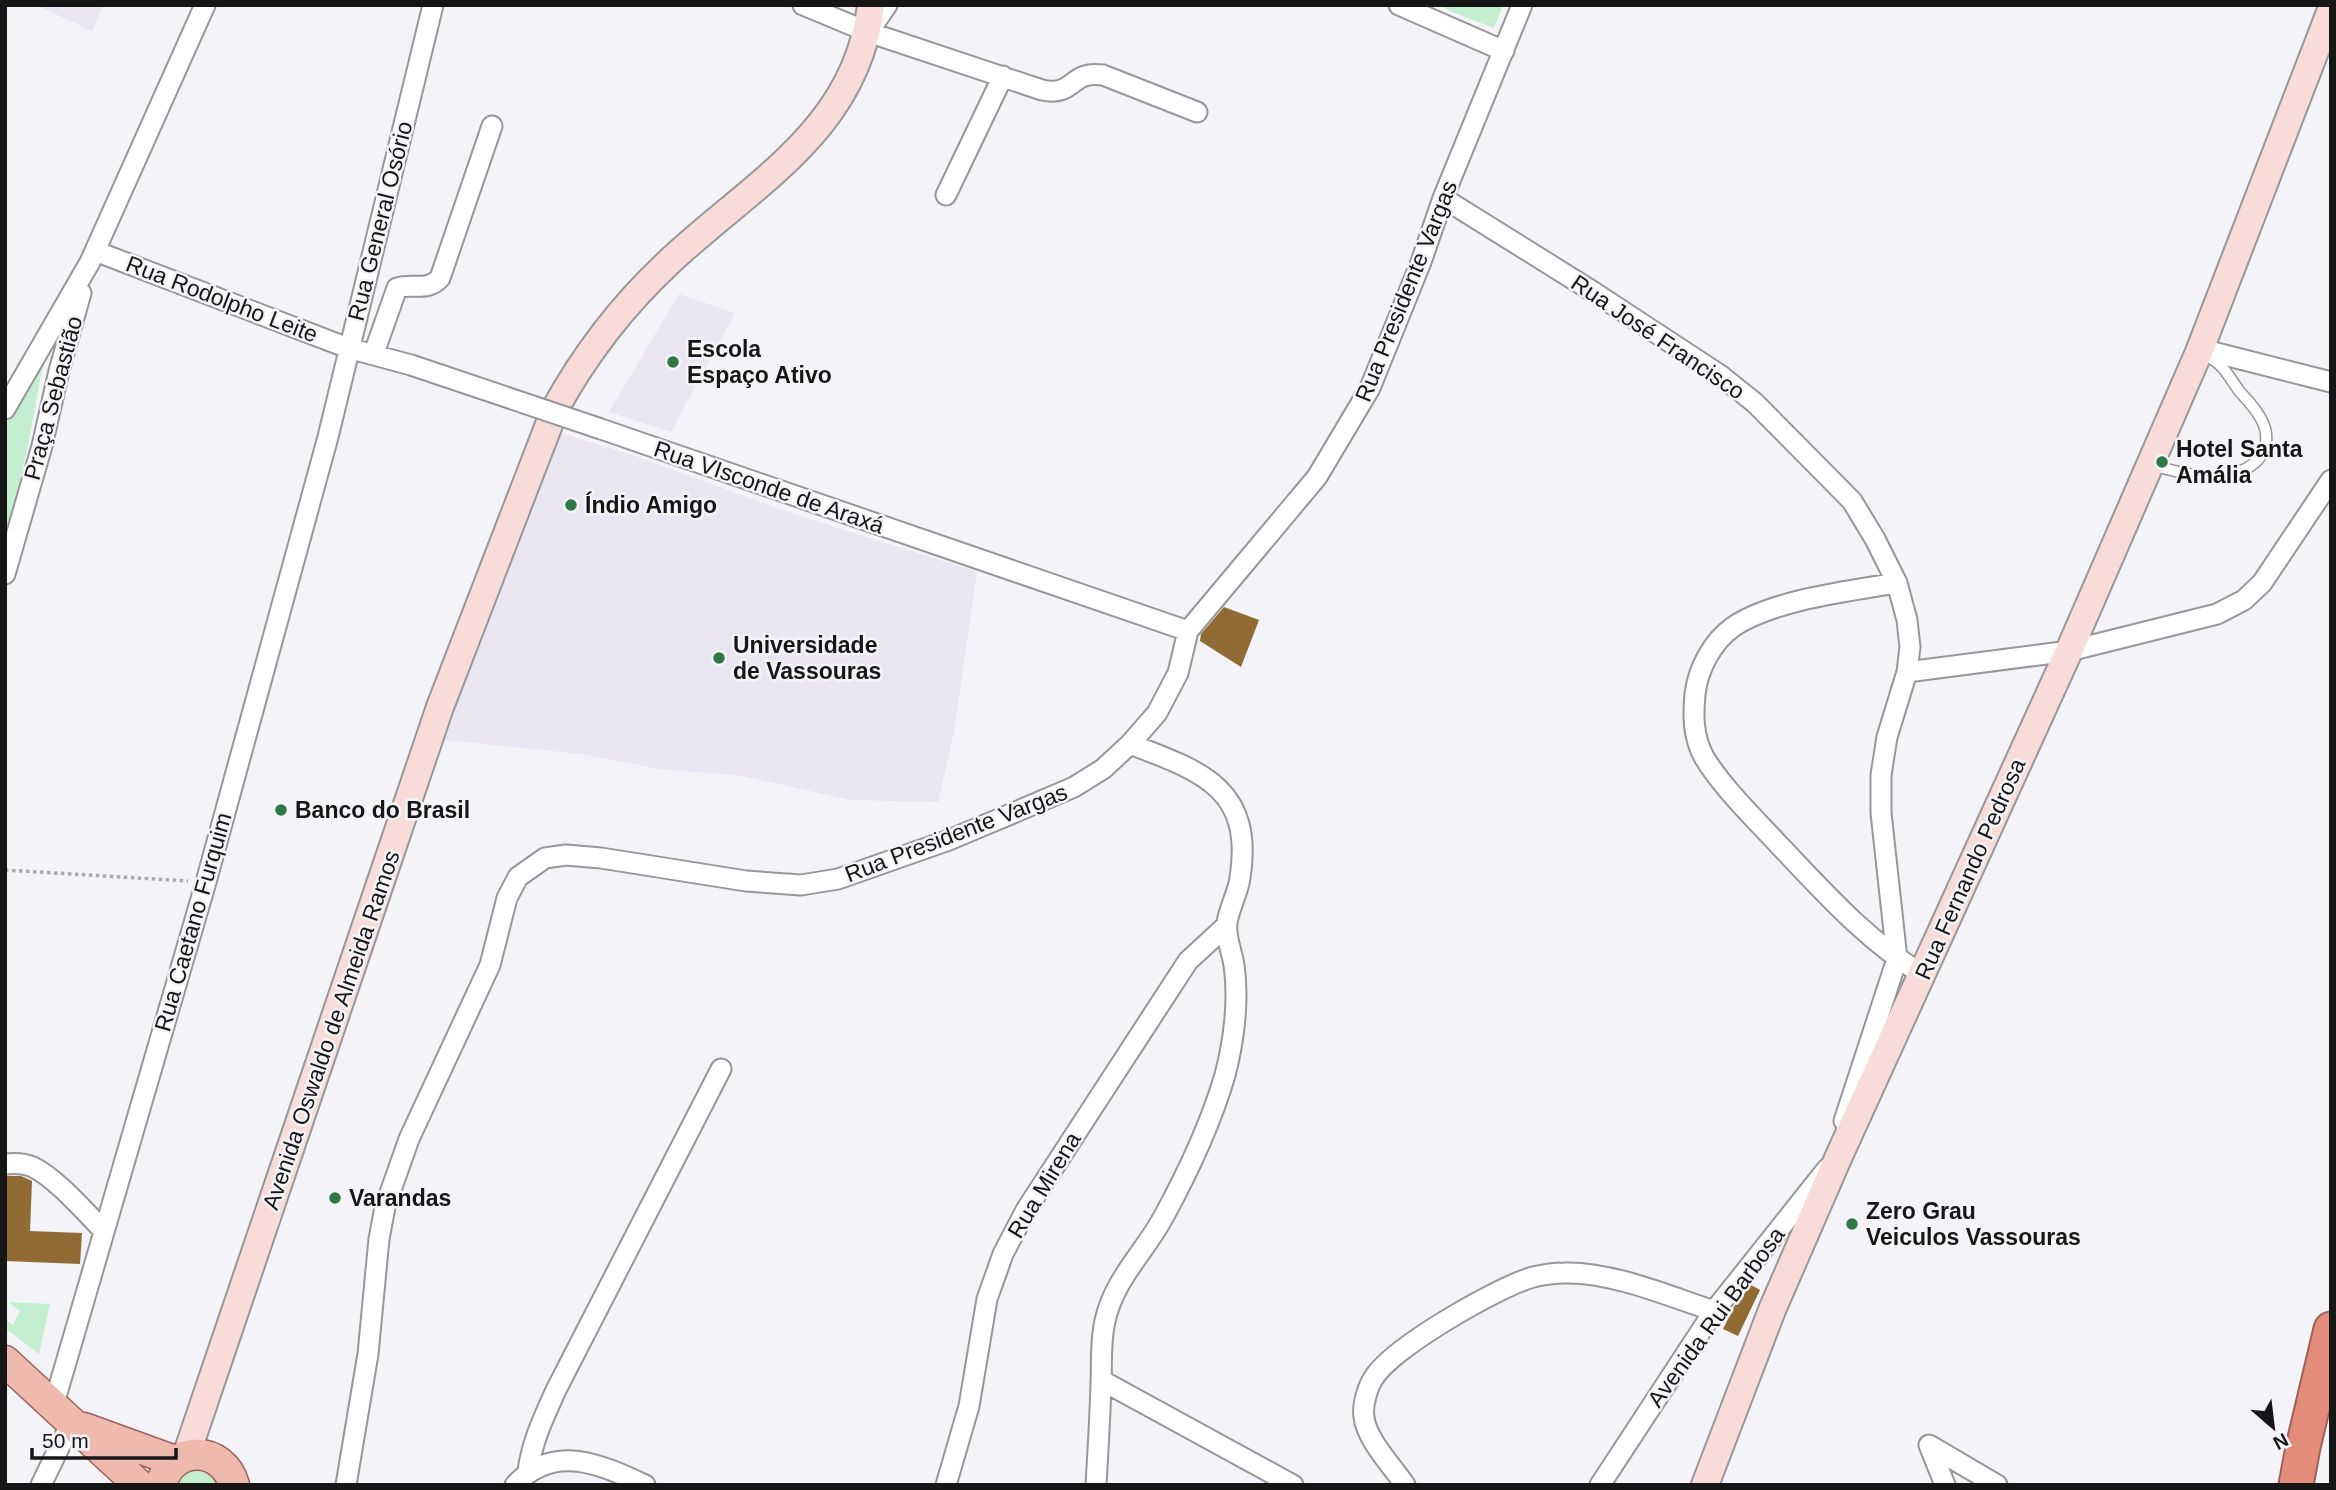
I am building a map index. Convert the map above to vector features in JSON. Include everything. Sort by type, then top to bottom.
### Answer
[{"type":"highway","points":[[2296,1485],[2331,1329]]},
{"type":"main road","points":[[5,1361],[139,1485]]},
{"type":"main road","points":[[62,1415],[174,1467],[199,1454],[211,1456],[222,1462],[230,1471],[234,1485]]},
{"type":"street","points":[[5,409],[92,256],[205,5]]},
{"type":"street","name":"Rua General Osório","points":[[328,437],[433,5]]},
{"type":"street","points":[[803,5],[868,32],[1056,93],[1084,74],[1102,75],[1197,112]]},
{"type":"street","name":"Avenida Oswaldo de Almeida Ramos","points":[[174,1467],[440,707],[555,410],[569,383],[608,327],[636,294],[669,261],[780,168],[812,136],[837,102],[854,72],[868,32],[872,5]]},
{"type":"street","points":[[868,32],[887,5]]},
{"type":"street","points":[[1399,5],[1504,51]]},
{"type":"street","name":"Rua Presidente Vargas","points":[[345,1480],[368,1354],[371,1300],[385,1207],[409,1139],[490,965],[507,898],[518,877],[545,858],[566,855],[746,881],[801,885],[838,879],[949,840],[1074,788],[1103,769],[1157,713],[1178,673],[1188,631],[1317,477],[1370,388],[1421,262],[1443,198],[1522,5]]},
{"type":"street","name":"Rua Fernando Pedrosa","points":[[1705,1485],[1772,1310],[1841,1151],[2068,652],[2200,350],[2331,10]]},
{"type":"street","points":[[946,195],[1003,76]]},
{"type":"street","points":[[374,353],[397,288],[424,287],[432,285],[440,278],[492,126]]},
{"type":"street","name":"Rua José Francisco","points":[[1443,198],[1720,375],[1755,403],[1852,501],[1897,583],[1907,620],[1910,647],[1907,672],[1887,737],[1881,775],[1881,813],[1897,959],[1846,1114],[1841,1151]]},
{"type":"street","name":"Rua Rodolpho Leite","points":[[92,256],[348,348]]},
{"type":"street","name":"Praça Sebastião","points":[[5,574],[92,256]]},
{"type":"street","name":"Rua VIsconde de Araxá","points":[[348,348],[374,353],[601,429],[1188,631]]},
{"type":"street","points":[[2200,350],[2331,382]]},
{"type":"street","name":"Rua Caetano Furquim","points":[[41,1485],[62,1415],[104,1231],[206,882],[328,437]]},
{"type":"street","points":[[1907,672],[2068,652],[2217,614],[2244,600],[2262,583],[2331,480]]},
{"type":"street","points":[[1897,583],[1783,606],[1755,615],[1731,628],[1709,653],[1697,679],[1694,732],[1703,756],[1821,889],[1897,959],[1922,974]]},
{"type":"street","points":[[1096,1485],[1100,1355],[1105,1320],[1118,1286],[1163,1218],[1202,1134],[1225,1074],[1235,1018],[1234,967],[1226,926],[1240,881],[1242,861],[1243,842],[1237,813],[1220,789],[1198,772],[1130,744]]},
{"type":"street","name":"Rua Mirena","points":[[946,1485],[969,1406],[988,1299],[1003,1254],[1026,1210],[1188,961],[1226,926]]},
{"type":"street","points":[[521,1478],[536,1434],[556,1390],[721,1069]]},
{"type":"street","name":"Avenida Rui Barbosa","points":[[1600,1485],[1714,1311],[1841,1151]]},
{"type":"street","points":[[5,1164],[20,1163],[33,1167],[76,1201],[104,1231]]},
{"type":"street","points":[[1405,1485],[1373,1440],[1363,1417],[1366,1396],[1375,1376],[1401,1352],[1499,1290],[1533,1277],[1564,1273],[1592,1274],[1714,1311]]},
{"type":"street","points":[[1101,1380],[1293,1485]]},
{"type":"street","points":[[1945,1485],[1929,1445],[1997,1485]]},
{"type":"street","points":[[521,1478],[548,1462],[574,1461],[601,1465],[645,1485]]},
{"type":"lane","points":[[2150,465],[2205,477],[2224,476],[2246,470],[2259,460],[2266,443],[2266,431],[2259,416],[2227,371],[2200,350]]},
{"type":"path","points":[[5,870],[206,882]]},
{"type":"shaded area","points":[[36,5],[103,5],[92,31]]},
{"type":"shaded area","name":"Escola Espaço Ativo","points":[[679,294],[735,313],[671,432],[609,412]]},
{"type":"shaded area","name":"Universidade de Vassouras","points":[[557,432],[633,455],[782,510],[977,572],[954,732],[938,802],[850,800],[743,776],[659,769],[581,754],[445,740],[507,555]]},
{"type":"green space","points":[[1446,5],[1503,5],[1494,28],[1445,9]]},
{"type":"green space","points":[[43,364],[27,451],[5,540],[5,425],[24,399]]},
{"type":"green space","points":[[8,1302],[50,1304],[39,1354],[5,1328],[7,1321],[13,1325],[20,1311]]},
{"type":"green space","points":[[204,1466],[225,1485],[171,1485],[177,1474]]},
{"type":"building","points":[[1224,607],[1259,620],[1241,667],[1200,641],[1201,634]]},
{"type":"building","points":[[5,1176],[21,1176],[32,1181],[30,1231],[82,1233],[80,1264],[5,1261]]},
{"type":"building","points":[[1751,1285],[1760,1290],[1738,1336],[1723,1329],[1735,1305]]},
{"type":"place","name":"Escola Espaço Ativo","points":[[673,362]]},
{"type":"place","name":"Hotel Santa Amália","points":[[2162,462]]},
{"type":"place","name":"Índio Amigo","points":[[571,505]]},
{"type":"place","name":"Universidade de Vassouras","points":[[719,658]]},
{"type":"place","name":"Banco do Brasil","points":[[281,810]]},
{"type":"place","name":"Varandas","points":[[335,1198]]},
{"type":"place","name":"Zero Grau Veiculos Vassouras","points":[[1852,1224]]}]
